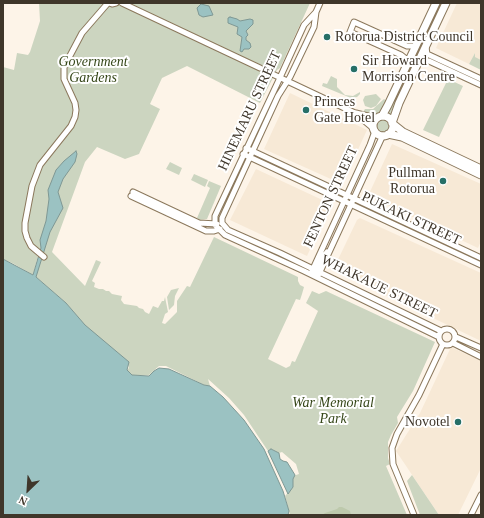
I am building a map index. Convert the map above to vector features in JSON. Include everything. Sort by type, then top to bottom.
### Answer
[{"type":"main road","points":[[436,3],[388,105],[378,118],[374,129],[380,135],[402,137],[481,175]]},
{"type":"main road","points":[[386,135],[392,128],[396,109],[446,3]]},
{"type":"main road","points":[[378,118],[390,118],[393,124],[403,132],[481,169]]},
{"type":"street","points":[[44,256],[31,246],[25,231],[25,223],[32,186],[40,165],[71,126],[75,117],[75,103],[64,78],[64,67],[82,33],[108,3],[116,3]]},
{"type":"street","points":[[122,3],[260,68]]},
{"type":"street","name":"HINEMARU STREET","points":[[223,226],[222,218],[278,96],[288,81],[314,27],[316,12],[320,3]]},
{"type":"street","name":"HINEMARU STREET","points":[[215,224],[215,216],[304,25],[316,12]]},
{"type":"street","points":[[408,63],[401,55],[350,32],[354,22],[407,46],[415,46]]},
{"type":"street","points":[[426,44],[427,54],[481,79]]},
{"type":"street","points":[[418,62],[429,61],[481,86]]},
{"type":"street","points":[[266,70],[355,113],[378,118]]},
{"type":"street","points":[[355,113],[374,129]]},
{"type":"street","name":"FENTON STREET","points":[[315,273],[347,194],[370,145],[374,129]]},
{"type":"street","name":"FENTON STREET","points":[[315,273],[331,248],[351,204],[386,135]]},
{"type":"street","name":"PUKAKI STREET","points":[[246,148],[481,258]]},
{"type":"street","name":"PUKAKI STREET","points":[[244,154],[481,265]]},
{"type":"street","points":[[132,194],[199,223],[223,226],[219,230],[206,231],[132,194]]},
{"type":"street","name":"WHAKAUE STREET","points":[[215,224],[222,234],[315,273],[441,331]]},
{"type":"street","name":"WHAKAUE STREET","points":[[223,226],[439,337]]},
{"type":"street","points":[[446,328],[452,329],[455,332],[456,337],[452,343],[448,345],[443,344],[439,337],[441,331],[446,328]]},
{"type":"street","points":[[456,337],[481,348]]},
{"type":"street","points":[[452,343],[481,356]]},
{"type":"street","points":[[414,515],[393,464],[392,448],[397,434],[419,395],[443,344]]},
{"type":"street","points":[[471,515],[481,495]]},
{"type":"shaded area","points":[[457,3],[481,4],[481,60],[474,57],[475,53],[469,64],[436,48]]},
{"type":"shaded area","points":[[290,93],[367,130],[342,184],[264,149]]},
{"type":"shaded area","points":[[392,144],[481,184],[481,241],[478,248],[368,196]]},
{"type":"shaded area","points":[[256,169],[331,204],[307,256],[230,220]]},
{"type":"shaded area","points":[[360,218],[481,273],[481,341],[333,270],[357,220]]},
{"type":"shaded area","points":[[451,347],[481,361],[481,468],[458,515],[439,515],[396,451],[420,413]]},
{"type":"green space","points":[[39,3],[310,3],[280,68],[277,70],[260,103],[187,66],[162,78],[150,104],[160,109],[139,154],[125,159],[97,147],[85,162],[52,252],[85,286],[96,260],[101,262],[92,281],[95,283],[94,287],[122,296],[121,300],[124,304],[137,306],[149,314],[153,306],[158,308],[162,301],[164,301],[165,297],[168,312],[165,314],[162,323],[165,324],[177,312],[177,301],[187,286],[190,287],[214,237],[298,277],[300,285],[304,287],[300,300],[296,299],[268,359],[286,368],[290,366],[292,361],[295,362],[318,311],[306,303],[312,291],[319,294],[326,291],[435,342],[413,391],[397,417],[398,423],[388,442],[388,458],[390,464],[386,466],[407,515],[290,515],[285,496],[293,487],[293,476],[299,474],[296,464],[282,452],[279,453],[271,449],[268,451],[244,415],[229,398],[208,379],[210,386],[204,385],[166,366],[159,366],[149,375],[132,375],[127,370],[129,368],[128,364],[84,325],[66,303],[36,277],[38,256],[33,275],[3,259],[3,67],[14,70],[17,53],[28,55],[30,52],[40,21]]},
{"type":"green space","points":[[431,20],[434,21],[391,115],[386,113]]},
{"type":"green space","points":[[475,53],[475,57],[481,60],[481,70],[469,64]]},
{"type":"green space","points":[[331,76],[337,79],[337,87],[345,95],[353,96],[360,92],[360,94],[357,97],[351,98],[322,86],[323,83],[327,84]]},
{"type":"green space","points":[[448,79],[463,86],[439,137],[423,130]]},
{"type":"green space","points":[[376,94],[381,99],[376,106],[371,108],[365,106],[363,100],[365,96]]},
{"type":"green space","points":[[384,99],[387,101],[378,114],[374,115],[363,112],[365,109],[373,109]]},
{"type":"green space","points":[[380,119],[386,119],[390,123],[390,129],[386,133],[380,133],[376,129],[376,123]]},
{"type":"green space","points":[[170,162],[182,168],[179,175],[166,169]]},
{"type":"green space","points":[[194,174],[208,180],[205,187],[191,180]]},
{"type":"green space","points":[[209,181],[221,186],[207,219],[200,220],[197,218],[210,188],[207,186]]},
{"type":"green space","points":[[179,288],[175,296],[174,305],[169,310],[167,297],[171,290]]},
{"type":"green space","points":[[412,475],[439,515],[420,515],[407,481]]},
{"type":"green space","points":[[339,507],[350,511],[351,515],[322,515],[337,509]]},
{"type":"water","points":[[201,4],[209,6],[213,15],[203,17],[199,15],[197,8]]},
{"type":"water","points":[[230,17],[240,21],[250,19],[253,20],[253,24],[246,31],[248,35],[246,40],[250,43],[251,47],[249,49],[244,49],[242,52],[240,51],[242,37],[237,34],[238,27],[228,23],[228,18]]},
{"type":"water","points":[[76,151],[77,154],[75,162],[63,179],[58,192],[63,208],[50,232],[36,277],[66,303],[85,325],[129,362],[127,370],[132,375],[149,376],[159,368],[169,369],[204,385],[210,386],[223,397],[244,420],[264,449],[283,491],[289,511],[288,515],[3,515],[3,259],[33,275],[41,248],[40,240],[46,221],[49,199],[48,190],[56,170]]},
{"type":"water","points":[[271,449],[279,453],[280,459],[287,462],[295,475],[293,479],[293,487],[288,494],[268,451]]},
{"type":"place","name":"Rotorua District Council","points":[[327,37]]},
{"type":"place","name":"Sir Howard Morrison Centre","points":[[354,69]]},
{"type":"place","name":"Princes Gate Hotel","points":[[306,110]]},
{"type":"place","name":"Pullman Rotorua","points":[[443,181]]},
{"type":"place","name":"Novotel","points":[[458,422]]},
{"type":"park label","name":"Government Gardens","points":[[93,70]]},
{"type":"park label","name":"War Memorial Park","points":[[333,412]]}]
